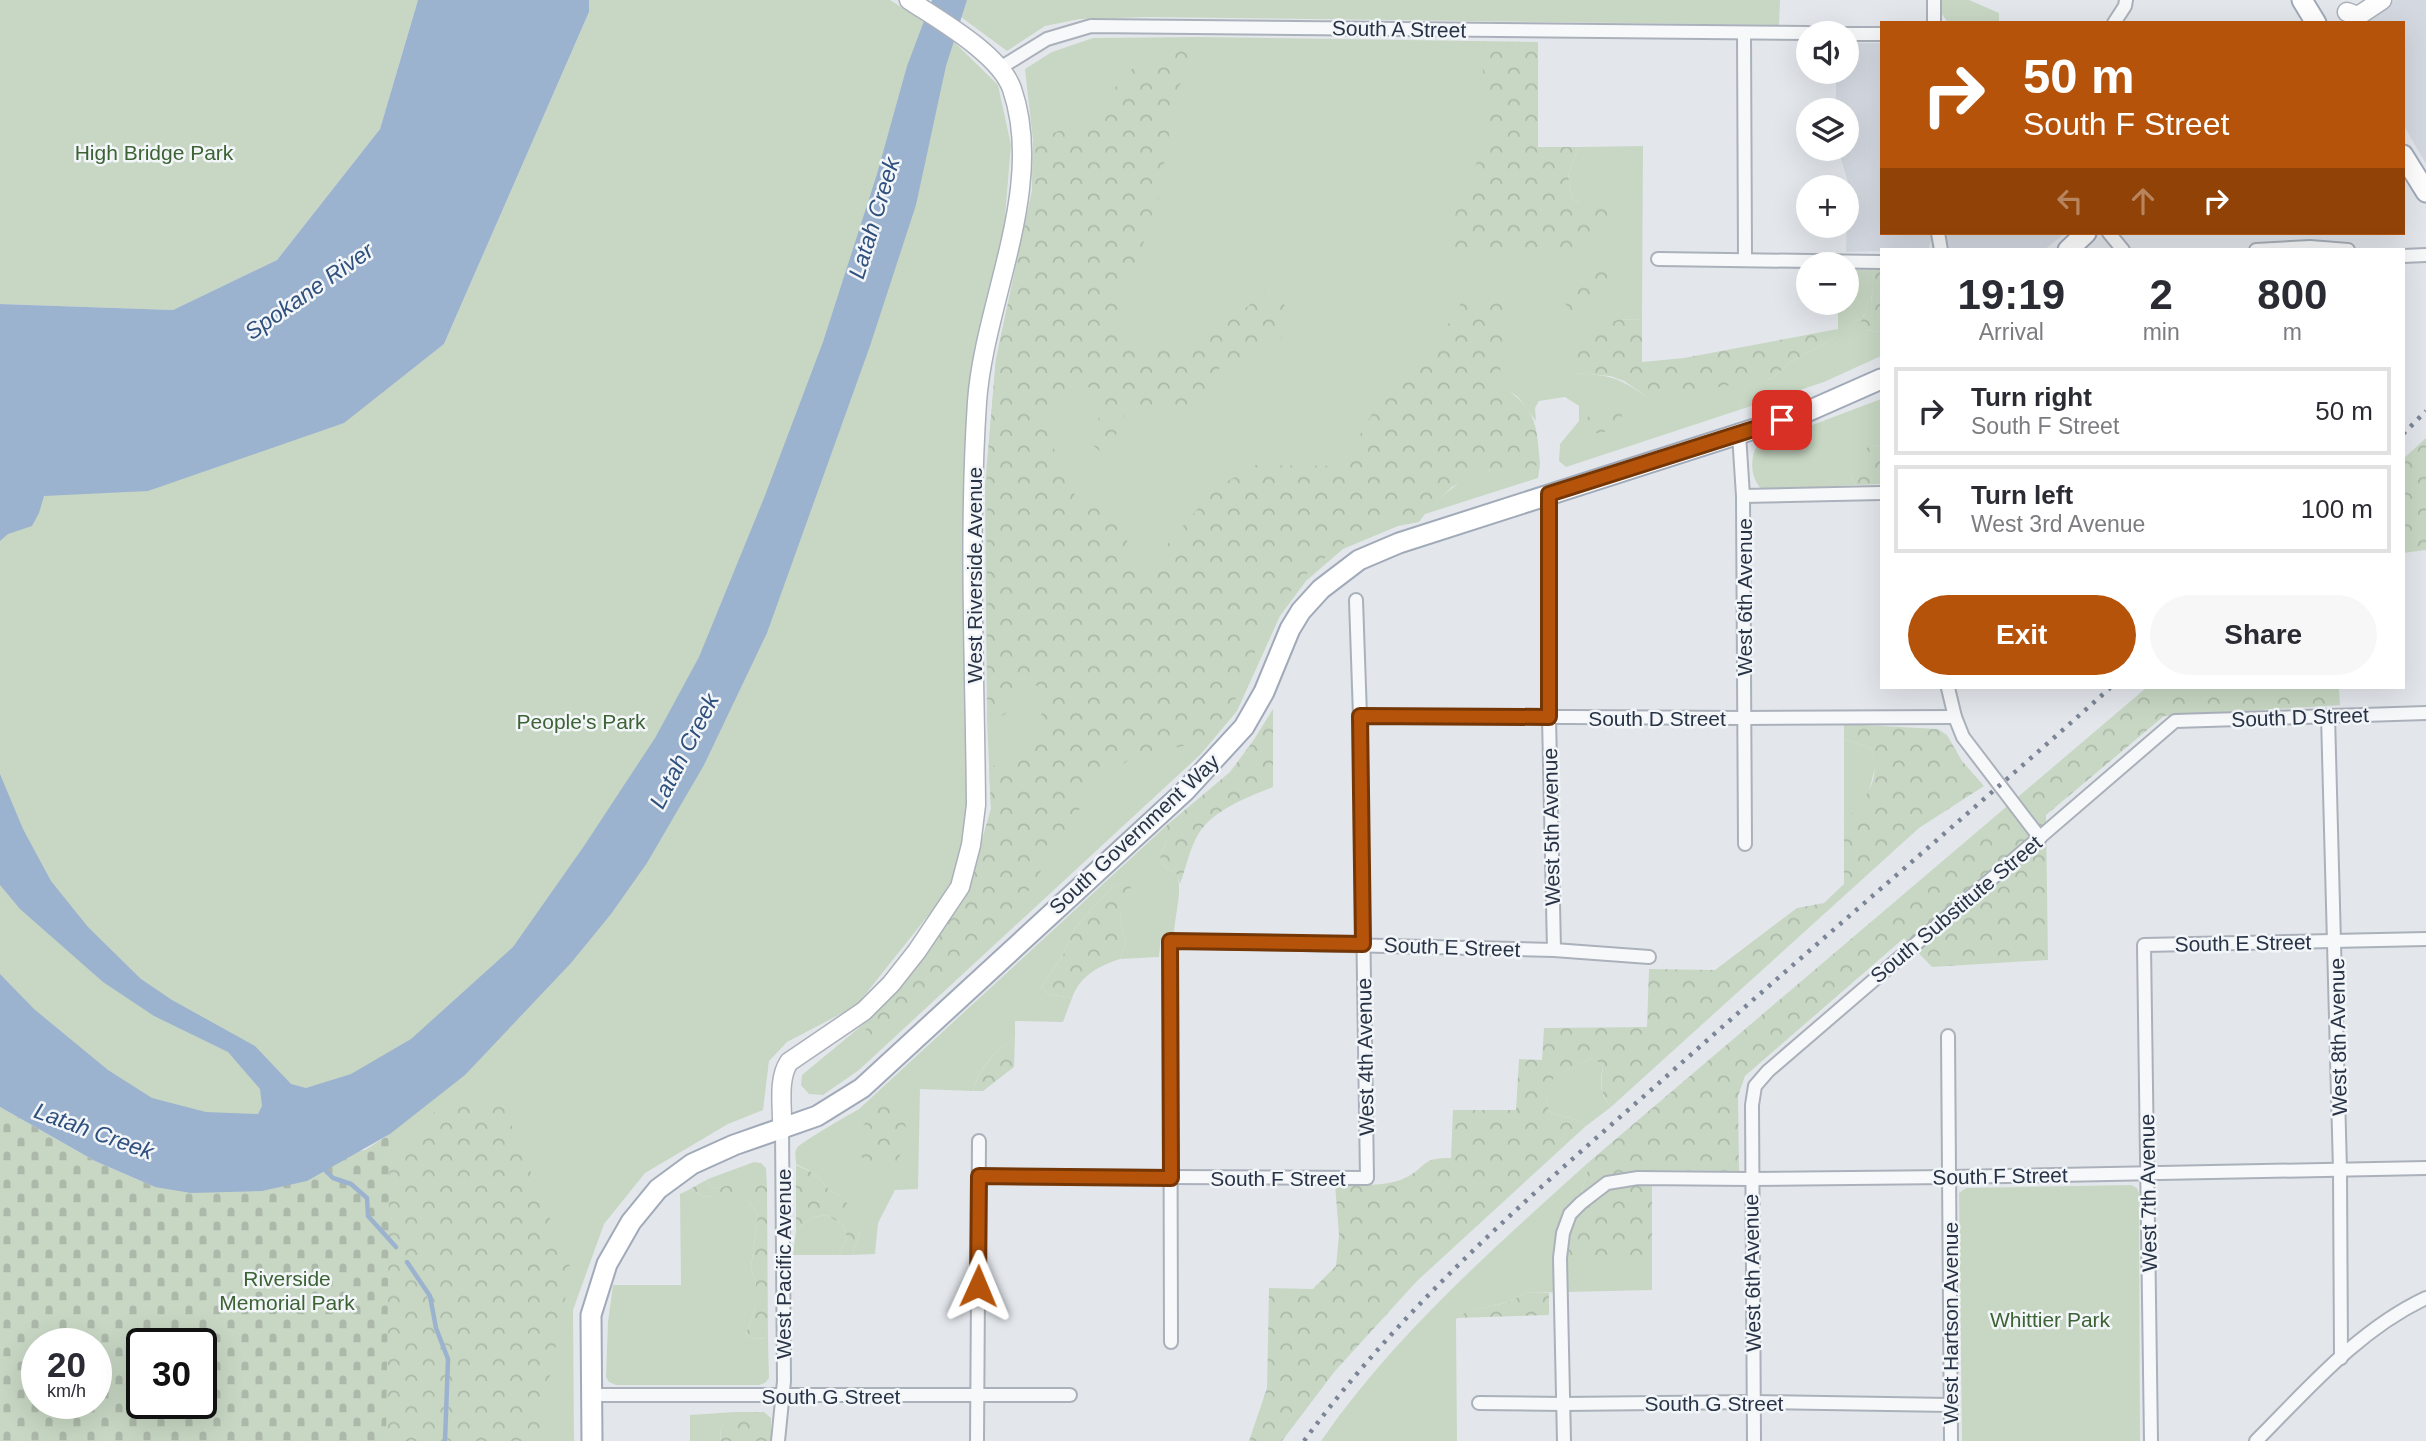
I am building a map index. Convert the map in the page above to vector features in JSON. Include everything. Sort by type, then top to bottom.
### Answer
[{"type":"main road","name":"West Riverside Avenue","points":[[782,1129],[782,1080],[789,1062],[864,1011],[891,984],[917,951],[960,887],[971,845],[976,805],[971,548],[977,398],[986,339],[1014,227],[1021,169],[1017,106],[1011,86],[1000,68],[909,0]]},
{"type":"main road","points":[[2302,0],[2315,21]]},
{"type":"main road","points":[[2334,21],[2348,6],[2358,16],[2382,0]]},
{"type":"main road","points":[[2405,158],[2426,192]]},
{"type":"main road","points":[[2070,248],[2084,235]]},
{"type":"main road","name":"South Government Way","points":[[592,1441],[591,1315],[607,1264],[631,1222],[658,1189],[692,1164],[734,1145],[817,1116],[862,1088],[1185,791],[1244,727],[1264,692],[1281,647],[1301,611],[1340,573],[1399,543],[1804,412],[1880,379]]},
{"type":"street","points":[[1934,0],[1934,21]]},
{"type":"street","points":[[2115,21],[2126,0]]},
{"type":"street","name":"South A Street","points":[[1000,68],[1047,39],[1091,26],[1796,33]]},
{"type":"street","points":[[1744,33],[1745,259]]},
{"type":"street","points":[[1859,34],[1880,34]]},
{"type":"street","points":[[2405,256],[2426,254]]},
{"type":"street","points":[[1658,259],[1880,262]]},
{"type":"street","name":"West 6th Avenue","points":[[1739,434],[1744,496],[1745,844]]},
{"type":"street","points":[[1744,496],[1880,493]]},
{"type":"street","name":"West 5th Avenue","points":[[1549,494],[1553,950]]},
{"type":"street","name":"West 4th Avenue","points":[[1356,600],[1367,1178]]},
{"type":"street","points":[[1948,689],[1963,737],[2040,838]]},
{"type":"street","name":"South D Street","points":[[2175,721],[2426,713]]},
{"type":"street","name":"South D Street","points":[[1360,716],[1744,719],[1955,717]]},
{"type":"street","name":"West 8th Avenue","points":[[2328,716],[2336,942],[2341,1357]]},
{"type":"street","name":"South Substitute Street","points":[[1752,1105],[1755,1086],[1768,1072],[1938,922],[2175,721]]},
{"type":"street","name":"South E Street","points":[[2144,945],[2426,939]]},
{"type":"street","name":"South E Street","points":[[1171,1178],[1170,941],[1553,950],[1649,957]]},
{"type":"street","name":"West 7th Avenue","points":[[2144,945],[2151,1441]]},
{"type":"street","name":"West Hartson Avenue","points":[[1948,1036],[1951,1441]]},
{"type":"street","name":"West 6th Avenue","points":[[1752,1105],[1754,1441]]},
{"type":"street","name":"West Pacific Avenue","points":[[778,1441],[784,1381],[782,1129]]},
{"type":"street","points":[[977,1441],[979,1141]]},
{"type":"street","name":"South F Street","points":[[1563,1404],[1560,1258],[1563,1233],[1570,1214],[1607,1183],[1637,1178],[1949,1177],[2426,1168]]},
{"type":"street","name":"South F Street","points":[[979,1176],[1367,1178]]},
{"type":"street","points":[[1171,1178],[1171,1342]]},
{"type":"street","points":[[2256,1441],[2341,1357],[2376,1327],[2426,1298]]},
{"type":"street","name":"South G Street","points":[[591,1395],[1070,1395]]},
{"type":"street","name":"South G Street","points":[[1479,1403],[1754,1402],[1950,1405]]},
{"type":"street","points":[[1563,1404],[1564,1441]]},
{"type":"shaded area","points":[[2394,0],[2426,0],[2426,164],[2405,127],[2405,21],[2363,21]]},
{"type":"shaded area","points":[[1859,43],[1880,43],[1880,235],[1931,235],[1929,248],[1880,248],[1880,251],[1846,252],[1846,238],[1859,238],[1859,175],[1846,175],[1842,161],[1859,161],[1859,98],[1836,98],[1836,84],[1859,84]]},
{"type":"shaded area","points":[[1946,235],[2063,235],[2046,248],[1949,248]]},
{"type":"green space","name":"High Bridge Park","points":[[0,0],[418,0],[380,129],[277,260],[173,310],[0,304]]},
{"type":"green space","name":"People's Park","points":[[589,0],[890,0],[950,38],[998,85],[1011,145],[1004,228],[973,364],[964,553],[969,810],[954,883],[856,1006],[787,1042],[769,1061],[763,1110],[728,1124],[645,1173],[604,1224],[573,1310],[574,1441],[386,1441],[390,1092],[313,1152],[0,1088],[0,498],[343,423],[444,344],[589,12]]},
{"type":"green space","points":[[938,0],[1780,0],[1779,25],[1149,17],[1080,19],[1045,26],[1007,51]]},
{"type":"green space","points":[[1941,0],[1969,0],[1999,13],[1999,21],[1947,21],[1942,14]]},
{"type":"green space","points":[[1093,38],[1538,42],[1538,254],[1580,203],[1572,199],[1568,175],[1579,147],[1643,146],[1642,320],[1620,319],[1576,373],[1613,378],[1646,396],[1773,378],[1789,363],[1835,338],[1838,315],[1859,315],[1859,270],[1874,270],[1871,300],[1863,316],[1865,330],[1880,332],[1880,356],[1824,382],[1566,467],[1559,461],[1560,444],[1579,421],[1579,406],[1565,397],[1539,401],[1535,408],[1536,421],[1518,397],[1499,384],[1428,510],[1456,485],[1482,472],[1540,464],[1538,478],[1425,514],[1419,522],[1398,526],[1343,549],[1306,581],[1280,616],[1237,711],[1201,754],[859,1070],[823,1095],[809,1094],[801,1085],[802,1075],[872,1017],[925,955],[968,888],[991,809],[987,721],[985,486],[996,359],[1032,191],[1033,141],[1025,69],[1052,52]]},
{"type":"green space","points":[[1478,42],[1538,42],[1538,147],[1579,147],[1568,175],[1572,199],[1580,203],[1608,199],[1616,208],[1611,223],[1576,248],[1529,256],[1506,249],[1488,251],[1463,260],[1453,251],[1452,222],[1488,135],[1488,100]]},
{"type":"green space","points":[[1171,46],[1191,51],[1189,72],[1177,89],[1155,217],[1116,304],[1125,336],[1155,349],[1210,336],[1266,292],[1283,300],[1289,324],[1281,339],[1220,366],[1208,403],[1193,416],[1132,406],[1120,422],[1111,452],[1102,453],[1093,445],[1101,407],[1097,392],[1083,384],[1058,407],[1051,430],[1061,467],[1078,501],[1110,508],[1128,536],[1124,564],[1138,574],[1143,572],[1216,488],[1255,465],[1331,466],[1348,456],[1377,405],[1426,361],[1464,298],[1504,297],[1507,305],[1499,383],[1528,409],[1535,426],[1540,464],[1525,469],[1489,470],[1452,487],[1424,514],[1370,529],[1345,543],[1314,566],[1287,595],[1265,628],[1233,705],[1204,741],[1131,758],[1092,789],[1019,906],[882,1038],[868,1038],[865,1031],[872,1017],[925,955],[968,888],[991,809],[989,769],[1033,738],[1041,719],[1039,687],[1026,680],[1006,714],[987,721],[987,464],[996,359],[1032,191],[1033,141],[1097,116],[1124,74]]},
{"type":"green space","points":[[1620,262],[1624,269],[1620,285],[1580,314],[1568,310],[1565,303],[1585,272],[1591,268]]},
{"type":"green space","points":[[1874,270],[1880,270],[1880,332],[1865,330],[1860,324],[1872,298]]},
{"type":"green space","points":[[1620,319],[1642,320],[1642,362],[1684,358],[1838,329],[1835,338],[1789,363],[1773,378],[1665,396],[1646,396],[1624,381],[1610,376],[1576,373],[1570,367],[1575,347],[1580,340],[1593,330]]},
{"type":"green space","points":[[1880,399],[1880,446],[1873,445],[1850,475],[1856,485],[1763,490],[1752,470],[1757,446]]},
{"type":"green space","points":[[1617,409],[1622,415],[1622,424],[1600,434],[1589,431],[1585,421],[1591,413]]},
{"type":"green space","points":[[2426,438],[2426,550],[2405,553],[2405,457]]},
{"type":"green space","points":[[1880,446],[1880,484],[1856,485],[1850,475],[1853,465],[1860,453],[1868,447]]},
{"type":"green space","points":[[2145,689],[2339,689],[2340,705],[2164,716],[2046,815],[2048,960],[1932,967],[1904,938],[1745,1076],[1738,1096],[1739,1171],[1652,1170],[1652,1260],[1567,1260],[1569,1238],[1590,1161]]},
{"type":"green space","points":[[1273,709],[1273,787],[1232,805],[1205,825],[1193,845],[1180,884],[1177,874],[1165,867],[1160,858],[1167,840],[1167,825],[1230,772]]},
{"type":"green space","points":[[1844,724],[1938,729],[1947,735],[1962,761],[1984,786],[1919,828],[1611,1107],[1601,1083],[1603,1066],[1593,1058],[1554,1076],[1546,1100],[1550,1113],[1578,1120],[1586,1126],[1417,1281],[1335,1371],[1282,1441],[1249,1441],[1267,1388],[1269,1288],[1313,1289],[1336,1266],[1339,1235],[1335,1184],[1390,1183],[1407,1177],[1430,1161],[1451,1158],[1453,1110],[1516,1110],[1519,1059],[1542,1060],[1544,1028],[1647,1027],[1649,969],[1715,970],[1797,908],[1824,903],[1844,884],[1844,821],[1870,789],[1875,770],[1871,748],[1844,739]]},
{"type":"green space","points":[[1844,739],[1871,748],[1876,764],[1867,799],[1844,821]]},
{"type":"green space","points":[[1167,825],[1167,840],[1160,858],[1165,867],[1177,874],[1179,897],[1174,936],[1161,937],[1159,957],[1120,959],[1126,944],[1120,918],[1133,879],[1112,887],[1074,929],[1063,955],[1041,987],[1048,994],[1072,998],[1063,1022],[1015,1021],[1015,1038],[989,1061],[979,1075],[973,1091],[920,1089],[918,1189],[895,1190],[878,1223],[875,1254],[852,1255],[860,1232],[841,1196],[830,1191],[816,1174],[796,1164],[797,1148],[859,1109]]},
{"type":"green space","points":[[1134,878],[1120,918],[1126,944],[1120,959],[1091,973],[1080,983],[1072,998],[1048,994],[1041,987],[1063,955],[1074,929],[1112,887]]},
{"type":"green space","points":[[1015,1038],[1014,1067],[983,1091],[973,1091],[979,1075],[989,1061]]},
{"type":"green space","points":[[1593,1058],[1603,1066],[1601,1088],[1611,1107],[1586,1126],[1578,1120],[1550,1113],[1546,1100],[1553,1076]]},
{"type":"green space","points":[[446,1101],[503,1105],[571,1269],[537,1441],[0,1441],[0,1218],[84,1328],[21,1328],[21,1419],[112,1419],[112,1365],[126,1383],[126,1419],[217,1419],[217,1328],[344,1198]]},
{"type":"green space","points":[[886,1102],[902,1116],[906,1127],[894,1171],[869,1167],[856,1149],[859,1134],[866,1122]]},
{"type":"green space","name":"Riverside Memorial Park","points":[[0,1107],[95,1161],[155,1187],[365,1150],[390,1134],[386,1441],[0,1441]]},
{"type":"green space","points":[[1590,1161],[1569,1238],[1567,1260],[1652,1260],[1652,1290],[1524,1293],[1508,1302],[1472,1311],[1456,1319],[1457,1441],[1321,1441],[1350,1402],[1413,1328],[1482,1260]]},
{"type":"green space","points":[[754,1162],[761,1163],[766,1168],[767,1187],[728,1185],[716,1189],[709,1186],[708,1179]]},
{"type":"green space","points":[[796,1165],[816,1174],[830,1191],[841,1196],[860,1219],[860,1232],[852,1255],[839,1255],[847,1238],[843,1225],[827,1215],[813,1217],[796,1230]]},
{"type":"green space","points":[[708,1179],[709,1186],[716,1189],[728,1185],[767,1187],[768,1339],[749,1338],[746,1334],[756,1307],[756,1285],[751,1268],[758,1215],[751,1204],[737,1193],[705,1197],[690,1189]]},
{"type":"green space","name":"Whittier Park","points":[[2131,1185],[2137,1188],[2139,1193],[2140,1441],[1962,1441],[1959,1193],[1966,1188]]},
{"type":"green space","points":[[690,1189],[705,1197],[737,1192],[751,1204],[758,1215],[751,1268],[756,1285],[756,1307],[746,1334],[749,1338],[768,1339],[769,1378],[759,1385],[616,1385],[606,1377],[608,1322],[613,1285],[681,1285],[680,1194]]},
{"type":"green space","points":[[827,1215],[843,1225],[847,1238],[839,1255],[793,1255],[796,1230],[813,1217]]},
{"type":"green space","points":[[1524,1293],[1549,1293],[1549,1315],[1456,1318],[1473,1310],[1508,1302]]},
{"type":"green space","points":[[735,1412],[723,1425],[721,1441],[690,1441],[690,1415]]},
{"type":"green space","points":[[735,1412],[764,1412],[771,1418],[771,1441],[721,1441],[723,1424]]},
{"type":"water","name":"Spokane River","points":[[418,0],[589,0],[589,12],[444,344],[344,423],[148,491],[44,496],[32,526],[8,534],[0,541],[0,304],[173,310],[277,260],[380,129]]},
{"type":"water","name":"Latah Creek","points":[[932,0],[967,0],[946,66],[916,205],[870,346],[767,633],[704,765],[647,863],[611,914],[571,963],[465,1075],[390,1134],[307,1181],[262,1191],[191,1193],[155,1187],[95,1161],[0,1107],[0,974],[34,1009],[108,1070],[152,1098],[206,1112],[258,1114],[262,1106],[260,1089],[228,1052],[154,1016],[103,982],[20,909],[0,885],[0,774],[23,829],[51,881],[88,927],[141,979],[172,1000],[255,1046],[291,1084],[306,1088],[351,1074],[411,1039],[513,947],[655,738],[699,657],[764,498],[823,342],[877,174],[907,66]]},
{"type":"waterway","points":[[322,1167],[333,1178],[351,1184],[367,1198],[368,1216],[396,1247]]},
{"type":"waterway","points":[[407,1262],[430,1296],[436,1328],[448,1359],[445,1441]]},
{"type":"railway","points":[[2405,432],[2426,411]]},
{"type":"railway","points":[[1304,1441],[1384,1343],[1471,1252],[1517,1209],[2109,689]]},
{"type":"route","points":[[978,1286],[979,1176],[1171,1178],[1170,941],[1363,944],[1360,716],[1549,717],[1549,494],[1782,420]]}]
